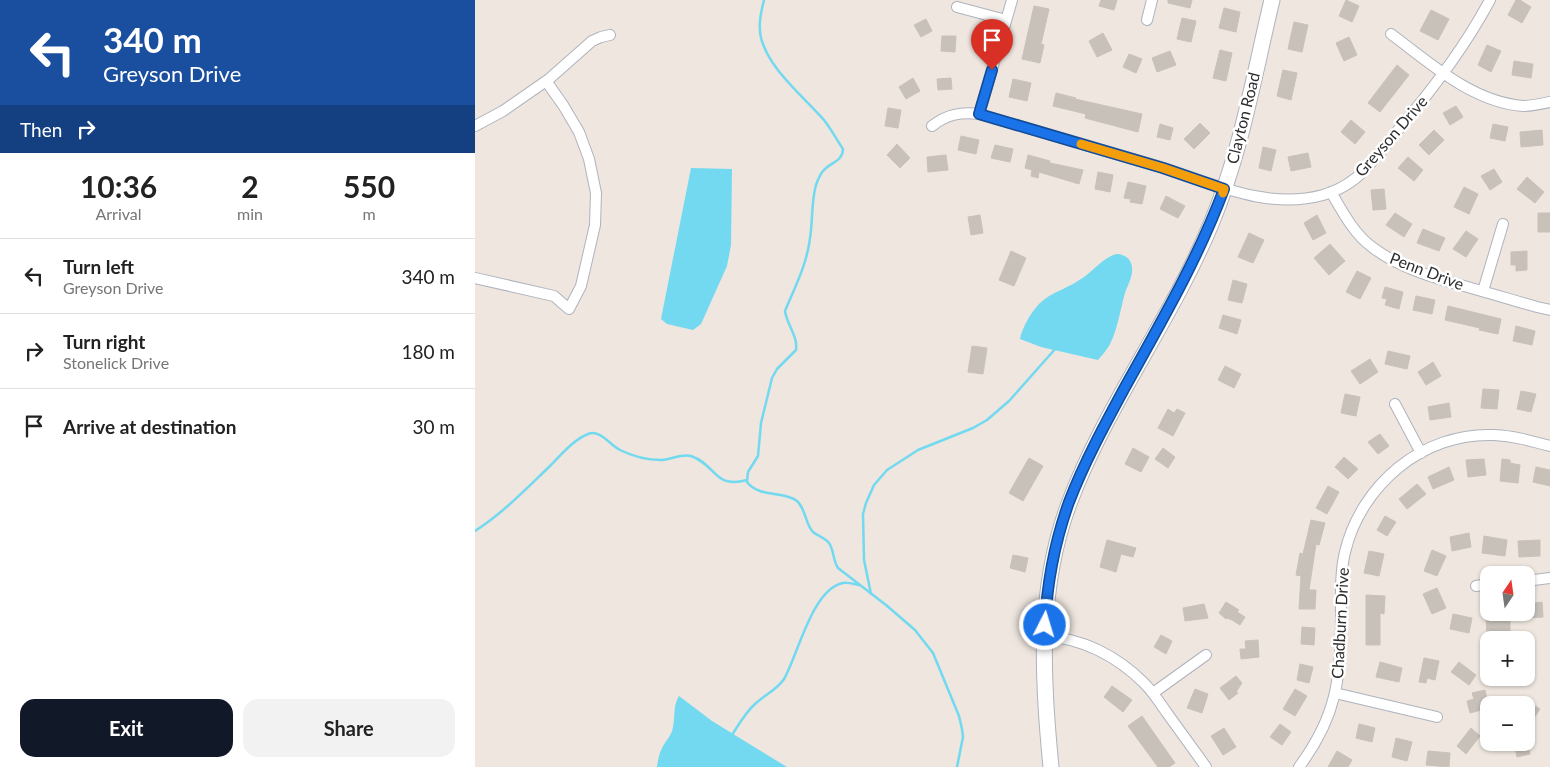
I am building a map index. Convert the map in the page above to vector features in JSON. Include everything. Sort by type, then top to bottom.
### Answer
[{"type":"street","points":[[979,114],[1012,0]]},
{"type":"street","points":[[1147,20],[1151,0]]},
{"type":"street","name":"Clayton Road","points":[[1051,767],[1043,675],[1044,636],[1053,562],[1065,517],[1075,488],[1097,439],[1194,261],[1211,225],[1224,189],[1246,113],[1273,0]]},
{"type":"street","name":"Greyson Drive","points":[[932,126],[940,120],[957,113],[979,114],[1249,195],[1297,200],[1323,195],[1351,182],[1371,162],[1433,88],[1477,26],[1491,0]]},
{"type":"street","points":[[957,7],[1006,20]]},
{"type":"street","points":[[1391,34],[1443,73],[1473,91],[1499,101],[1524,106],[1550,102]]},
{"type":"street","points":[[475,126],[546,82],[592,41],[610,35]]},
{"type":"street","points":[[475,278],[554,296],[569,309],[581,286],[595,224],[597,193],[589,159],[579,132],[563,105],[546,82]]},
{"type":"street","name":"Penn Drive","points":[[1331,192],[1356,232],[1371,247],[1387,258],[1426,274],[1550,310]]},
{"type":"street","points":[[1483,292],[1503,224]]},
{"type":"street","points":[[1395,404],[1421,453]]},
{"type":"street","name":"Chadburn Drive","points":[[1299,767],[1320,734],[1329,714],[1335,693],[1341,650],[1341,574],[1344,554],[1356,520],[1377,488],[1404,463],[1438,445],[1457,439],[1484,436],[1515,437],[1550,446]]},
{"type":"street","points":[[1535,580],[1550,578]]},
{"type":"street","points":[[1476,586],[1480,585]]},
{"type":"street","points":[[1044,636],[1064,638],[1081,643],[1099,651],[1130,670],[1153,693],[1205,767]]},
{"type":"street","points":[[1153,693],[1206,656]]},
{"type":"street","points":[[1335,693],[1437,717]]},
{"type":"water","points":[[691,168],[732,169],[731,245],[727,266],[701,324],[693,330],[667,324],[661,319]]},
{"type":"water","points":[[1116,254],[1123,255],[1129,259],[1132,275],[1125,293],[1113,338],[1098,360],[1041,347],[1020,339],[1033,311],[1046,298],[1075,283],[1103,261]]},
{"type":"water","points":[[679,696],[712,721],[787,767],[657,767],[661,750],[672,731]]},
{"type":"building","points":[[1101,0],[1117,0],[1114,10],[1099,6]]},
{"type":"building","points":[[1168,0],[1192,0],[1190,8],[1168,3]]},
{"type":"building","points":[[1346,0],[1359,6],[1352,22],[1339,16]]},
{"type":"building","points":[[1516,0],[1520,0],[1531,7],[1522,23],[1508,15]]},
{"type":"building","points":[[1034,6],[1049,9],[1041,44],[1044,45],[1040,63],[1022,59]]},
{"type":"building","points":[[1224,8],[1240,12],[1236,32],[1219,28]]},
{"type":"building","points":[[1431,10],[1449,19],[1438,40],[1420,31]]},
{"type":"building","points":[[1182,18],[1196,21],[1191,42],[1177,39]]},
{"type":"building","points":[[926,19],[932,31],[921,37],[914,25]]},
{"type":"building","points":[[1294,22],[1308,25],[1302,52],[1288,49]]},
{"type":"building","points":[[1103,33],[1112,50],[1097,57],[1089,41]]},
{"type":"building","points":[[942,36],[956,36],[955,52],[941,51]]},
{"type":"building","points":[[1349,37],[1357,55],[1344,61],[1336,43]]},
{"type":"building","points":[[1487,45],[1501,51],[1491,72],[1478,65]]},
{"type":"building","points":[[1220,50],[1232,53],[1226,81],[1213,78]]},
{"type":"building","points":[[1170,51],[1176,65],[1157,72],[1152,58]]},
{"type":"building","points":[[1129,54],[1142,59],[1136,73],[1123,67]]},
{"type":"building","points":[[1514,61],[1533,64],[1531,78],[1512,75]]},
{"type":"building","points":[[1397,65],[1409,75],[1380,112],[1368,103]]},
{"type":"building","points":[[1283,70],[1297,73],[1291,100],[1277,96]]},
{"type":"building","points":[[913,78],[920,91],[906,99],[899,87]]},
{"type":"building","points":[[951,78],[952,89],[938,90],[937,79]]},
{"type":"building","points":[[1013,79],[1031,83],[1027,101],[1009,97]]},
{"type":"building","points":[[1056,93],[1142,114],[1138,132],[1085,118],[1086,114],[1053,106]]},
{"type":"building","points":[[1456,106],[1463,117],[1450,125],[1443,113]]},
{"type":"building","points":[[888,108],[901,110],[898,128],[885,126]]},
{"type":"building","points":[[1351,120],[1365,132],[1355,144],[1341,132]]},
{"type":"building","points":[[1200,123],[1210,133],[1194,149],[1184,139]]},
{"type":"building","points":[[1160,124],[1173,128],[1170,140],[1157,137]]},
{"type":"building","points":[[1493,124],[1508,127],[1505,141],[1490,138]]},
{"type":"building","points":[[1434,130],[1444,140],[1429,155],[1419,145]]},
{"type":"building","points":[[1542,130],[1543,145],[1521,147],[1520,132]]},
{"type":"building","points":[[961,136],[979,140],[976,154],[958,150]]},
{"type":"building","points":[[897,144],[910,158],[900,168],[887,155]]},
{"type":"building","points":[[995,145],[1013,149],[1010,162],[991,158]]},
{"type":"building","points":[[1263,147],[1276,150],[1271,171],[1259,168]]},
{"type":"building","points":[[1308,153],[1311,167],[1291,171],[1288,157]]},
{"type":"building","points":[[946,155],[948,170],[928,172],[927,157]]},
{"type":"building","points":[[1028,155],[1050,161],[1050,163],[1083,170],[1079,184],[1039,172],[1038,178],[1031,176],[1032,170],[1025,168]]},
{"type":"building","points":[[1408,157],[1423,170],[1414,181],[1398,168]]},
{"type":"building","points":[[1494,169],[1502,182],[1490,190],[1481,176]]},
{"type":"building","points":[[1098,172],[1113,175],[1110,192],[1095,189]]},
{"type":"building","points":[[1527,177],[1544,192],[1535,203],[1517,189]]},
{"type":"building","points":[[1128,182],[1146,186],[1142,204],[1130,202],[1131,199],[1124,198]]},
{"type":"building","points":[[1464,187],[1478,194],[1469,214],[1454,207]]},
{"type":"building","points":[[1384,189],[1386,209],[1373,210],[1371,190]]},
{"type":"building","points":[[1166,196],[1185,206],[1178,218],[1160,209]]},
{"type":"building","points":[[1395,213],[1412,224],[1404,237],[1386,225]]},
{"type":"building","points":[[1538,213],[1550,213],[1550,232],[1538,232]]},
{"type":"building","points":[[980,215],[983,233],[971,235],[968,217]]},
{"type":"building","points":[[1317,215],[1326,233],[1313,240],[1304,223]]},
{"type":"building","points":[[1423,229],[1445,238],[1439,251],[1417,243]]},
{"type":"building","points":[[1466,231],[1478,239],[1466,257],[1453,249]]},
{"type":"building","points":[[1249,233],[1264,240],[1253,263],[1238,257]]},
{"type":"building","points":[[1330,244],[1345,261],[1329,275],[1314,258]]},
{"type":"building","points":[[1011,251],[1026,258],[1014,286],[999,280]]},
{"type":"building","points":[[1527,251],[1527,270],[1516,271],[1516,265],[1511,265],[1511,252]]},
{"type":"building","points":[[1357,271],[1371,278],[1360,299],[1346,292]]},
{"type":"building","points":[[1233,280],[1247,284],[1242,303],[1228,300]]},
{"type":"building","points":[[1385,287],[1403,292],[1399,309],[1385,305],[1387,299],[1382,298]]},
{"type":"building","points":[[1416,296],[1435,300],[1432,314],[1413,310]]},
{"type":"building","points":[[1448,306],[1501,319],[1498,334],[1445,320]]},
{"type":"building","points":[[1223,315],[1241,320],[1237,334],[1219,328]]},
{"type":"building","points":[[1516,326],[1535,331],[1532,345],[1513,341]]},
{"type":"building","points":[[972,346],[987,348],[983,374],[968,372]]},
{"type":"building","points":[[1388,351],[1410,356],[1407,369],[1385,364]]},
{"type":"building","points":[[1370,359],[1378,372],[1360,384],[1351,371]]},
{"type":"building","points":[[1433,362],[1441,376],[1426,385],[1418,372]]},
{"type":"building","points":[[1225,366],[1241,374],[1234,388],[1218,380]]},
{"type":"building","points":[[1483,389],[1499,390],[1497,409],[1481,408]]},
{"type":"building","points":[[1521,391],[1536,394],[1531,412],[1517,409]]},
{"type":"building","points":[[1345,394],[1360,397],[1356,416],[1341,413]]},
{"type":"building","points":[[1449,403],[1451,417],[1430,420],[1428,407]]},
{"type":"building","points":[[1168,409],[1174,413],[1177,409],[1185,413],[1173,436],[1158,428]]},
{"type":"building","points":[[1380,434],[1389,446],[1378,454],[1368,442]]},
{"type":"building","points":[[1133,448],[1149,457],[1141,472],[1125,464]]},
{"type":"building","points":[[1163,448],[1175,457],[1168,468],[1155,459]]},
{"type":"building","points":[[1344,457],[1358,469],[1348,479],[1335,467]]},
{"type":"building","points":[[1029,458],[1043,466],[1023,501],[1009,493]]},
{"type":"building","points":[[1484,459],[1486,475],[1468,477],[1466,460]]},
{"type":"building","points":[[1502,459],[1510,460],[1510,463],[1520,465],[1518,483],[1500,481]]},
{"type":"building","points":[[1449,467],[1454,480],[1433,489],[1428,477]]},
{"type":"building","points":[[1536,467],[1550,470],[1550,486],[1533,482]]},
{"type":"building","points":[[1417,484],[1426,494],[1407,509],[1399,499]]},
{"type":"building","points":[[1328,486],[1339,492],[1327,514],[1316,508]]},
{"type":"building","points":[[1385,516],[1396,522],[1387,536],[1377,530]]},
{"type":"building","points":[[1311,520],[1325,523],[1319,545],[1316,544],[1309,590],[1316,590],[1315,609],[1299,609],[1301,576],[1296,575],[1300,553],[1303,554]]},
{"type":"building","points":[[1469,533],[1471,547],[1452,551],[1450,537]]},
{"type":"building","points":[[1484,536],[1507,540],[1505,556],[1482,553]]},
{"type":"building","points":[[1107,540],[1136,548],[1133,557],[1121,554],[1116,572],[1100,567]]},
{"type":"building","points":[[1540,540],[1540,556],[1519,557],[1518,541]]},
{"type":"building","points":[[1432,550],[1446,556],[1437,576],[1424,571]]},
{"type":"building","points":[[1369,551],[1384,554],[1379,576],[1364,573]]},
{"type":"building","points":[[1013,555],[1028,558],[1025,572],[1010,568]]},
{"type":"building","points":[[1437,588],[1446,608],[1432,614],[1423,594]]},
{"type":"building","points":[[1366,595],[1385,596],[1384,614],[1380,613],[1380,645],[1366,645]]},
{"type":"building","points":[[1226,602],[1239,610],[1237,612],[1245,617],[1240,625],[1226,619],[1219,613]]},
{"type":"building","points":[[1542,602],[1543,617],[1535,617],[1535,603]]},
{"type":"building","points":[[1204,604],[1208,618],[1185,621],[1183,608]]},
{"type":"building","points":[[1453,614],[1472,618],[1469,633],[1450,629]]},
{"type":"building","points":[[1486,621],[1510,621],[1510,631],[1487,631]]},
{"type":"building","points":[[1302,627],[1315,628],[1314,645],[1301,644]]},
{"type":"building","points":[[1161,635],[1172,641],[1166,654],[1154,647]]},
{"type":"building","points":[[1258,640],[1259,657],[1241,659],[1240,649],[1246,649],[1245,641]]},
{"type":"building","points":[[1424,658],[1439,661],[1435,680],[1427,678],[1426,683],[1419,682]]},
{"type":"building","points":[[1380,662],[1402,668],[1399,682],[1376,677]]},
{"type":"building","points":[[1459,662],[1476,675],[1469,685],[1451,672]]},
{"type":"building","points":[[1300,664],[1313,667],[1309,683],[1297,680]]},
{"type":"building","points":[[1236,676],[1242,683],[1236,692],[1238,693],[1229,700],[1220,688]]},
{"type":"building","points":[[1112,686],[1132,700],[1123,712],[1104,697]]},
{"type":"building","points":[[1195,689],[1208,694],[1202,713],[1187,708]]},
{"type":"building","points":[[1295,689],[1307,696],[1295,716],[1283,709]]},
{"type":"building","points":[[1485,690],[1486,696],[1480,696],[1480,710],[1470,713],[1467,701],[1474,699],[1472,693]]},
{"type":"building","points":[[1535,706],[1540,709],[1535,716]]},
{"type":"building","points":[[1142,716],[1175,763],[1169,767],[1158,767],[1128,726]]},
{"type":"building","points":[[1280,724],[1291,732],[1282,745],[1270,737]]},
{"type":"building","points":[[1359,724],[1375,728],[1372,742],[1356,738]]},
{"type":"building","points":[[1224,728],[1236,747],[1223,755],[1211,736]]},
{"type":"building","points":[[1471,728],[1480,736],[1466,754],[1457,746]]},
{"type":"building","points":[[1396,738],[1412,742],[1407,761],[1392,757]]},
{"type":"building","points":[[1337,751],[1352,760],[1348,767],[1328,767]]},
{"type":"building","points":[[1428,751],[1450,753],[1449,767],[1426,765]]},
{"type":"building","points":[[1516,751],[1529,751],[1530,754],[1517,757]]},
{"type":"waterway","points":[[764,0],[761,14],[761,38],[771,61],[824,120],[843,149],[843,153],[826,168],[816,185],[813,198],[811,232],[806,257],[785,311],[794,335],[796,350],[777,369],[772,378],[761,423],[758,456],[748,472],[747,482],[758,490],[786,496],[797,501],[802,508],[810,529],[829,543],[838,568],[915,630],[933,653],[959,716],[962,729],[963,737],[957,767]]},
{"type":"waterway","points":[[871,594],[864,560],[863,514],[874,485],[887,470],[918,450],[973,428],[987,420],[1009,401],[1056,348]]},
{"type":"waterway","points":[[475,531],[514,500],[572,444],[592,433],[601,436],[616,448],[635,456],[661,460],[687,455],[699,460],[721,479],[736,482],[747,480]]},
{"type":"waterway","points":[[732,735],[751,707],[784,679],[807,624],[823,597],[832,588],[843,583],[859,585]]},
{"type":"slow traffic","points":[[1081,144],[1163,168],[1224,189],[1223,193]]},
{"type":"route","points":[[992,70],[979,114],[1163,168],[1224,189],[1211,225],[1194,261],[1097,439],[1069,502],[1053,562],[1045,625]]}]
